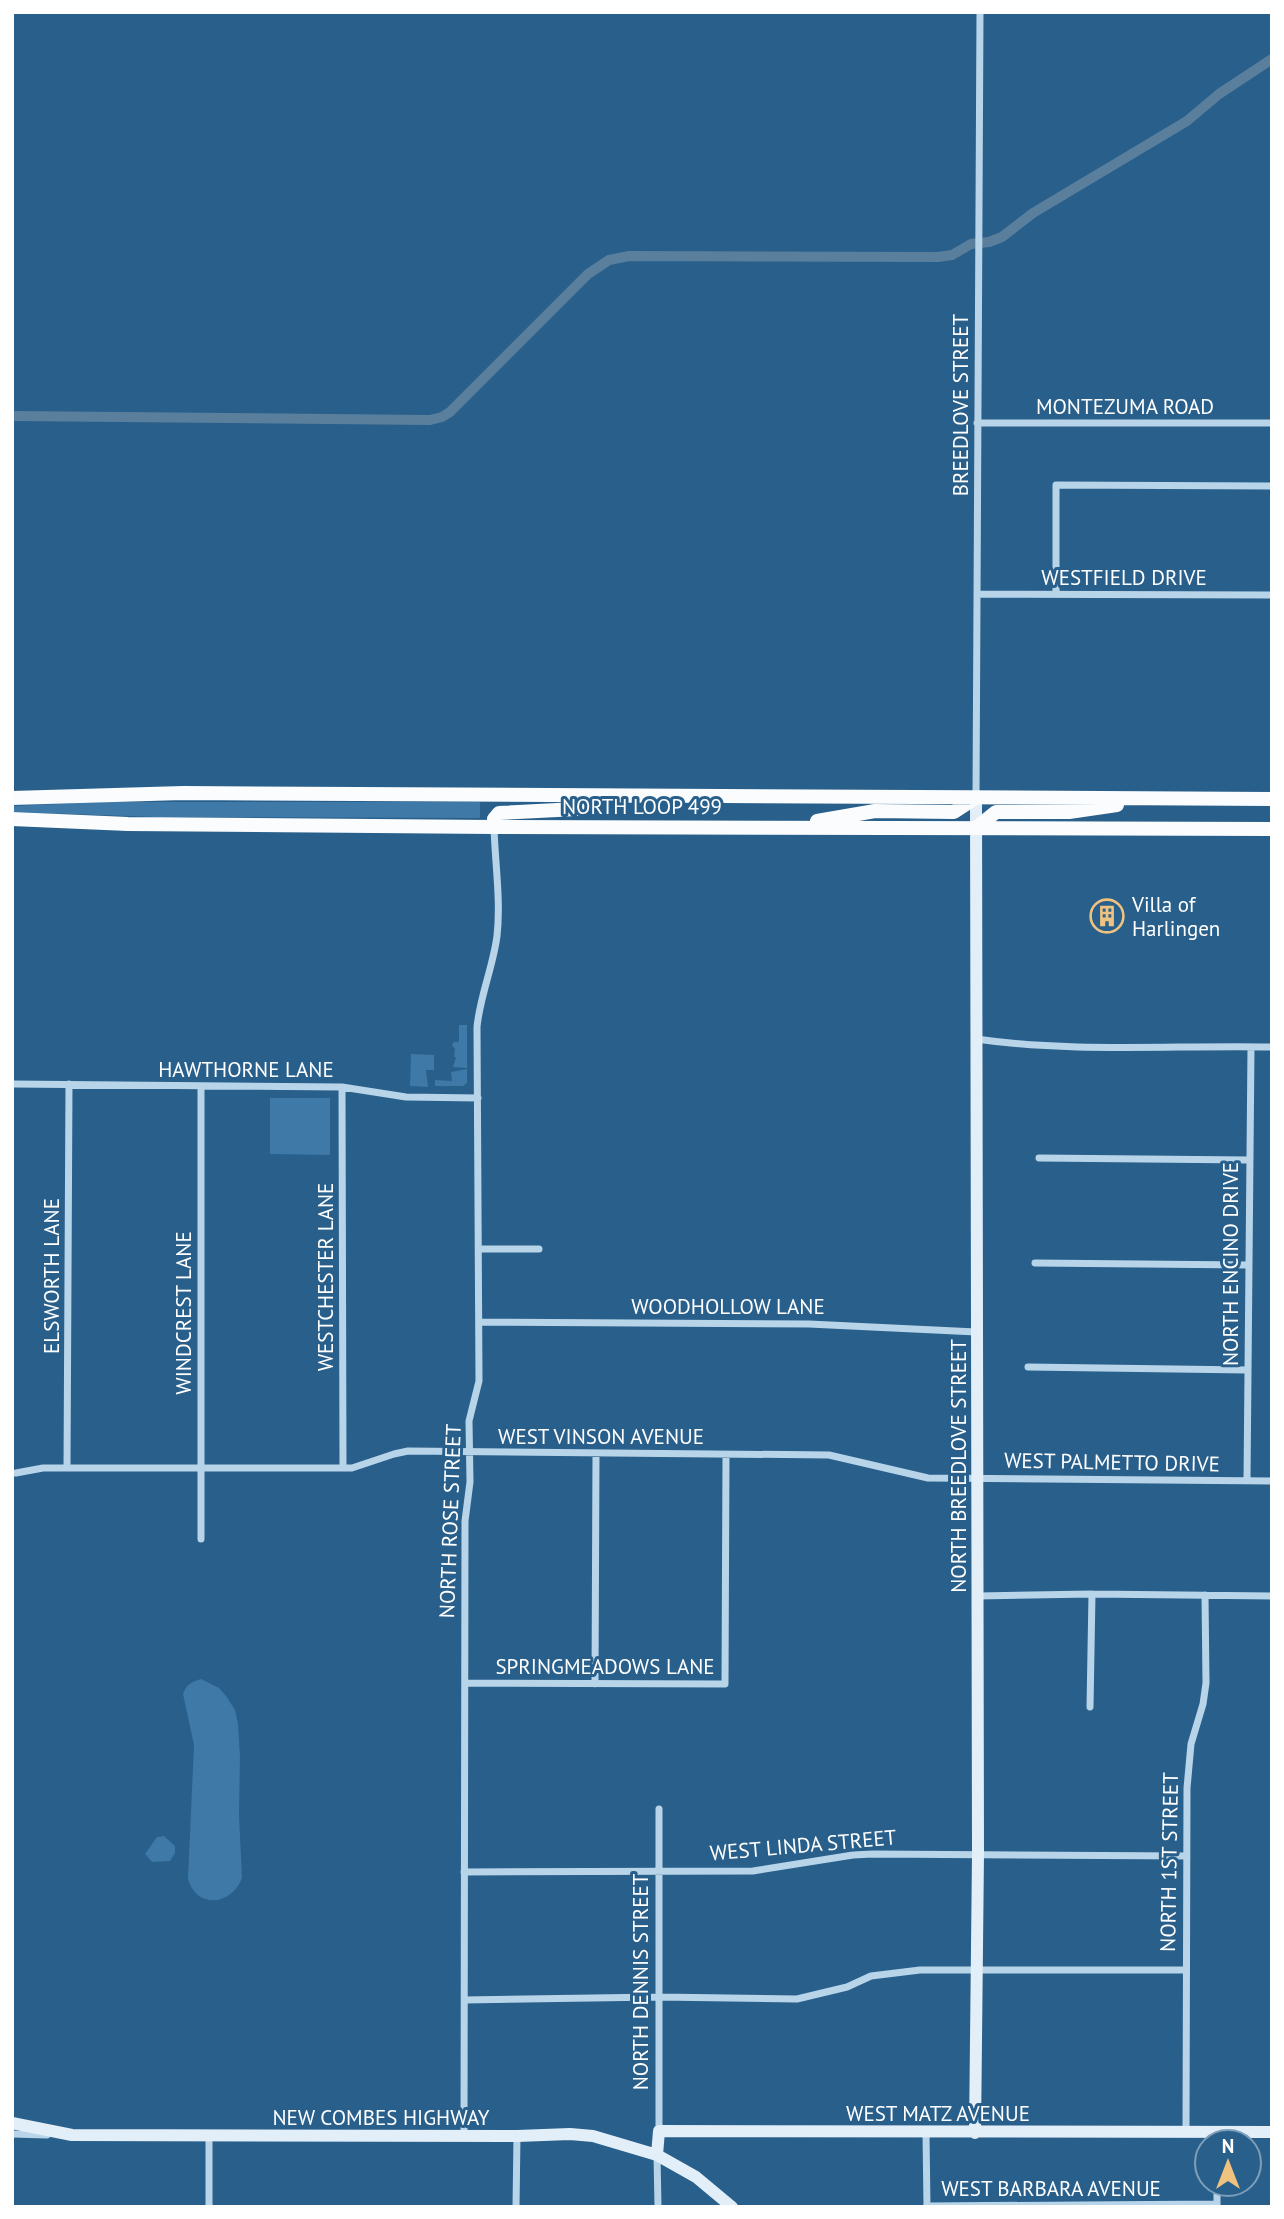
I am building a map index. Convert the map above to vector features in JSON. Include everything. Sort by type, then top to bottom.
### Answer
[{"type":"main road","name":"NORTH LOOP 499","points":[[12,798],[183,793],[1272,799]]},
{"type":"main road","points":[[494,827],[494,819],[499,813],[577,809],[600,796]]},
{"type":"main road","points":[[788,827],[876,811],[954,812],[976,798]]},
{"type":"main road","points":[[976,828],[996,812],[1069,812],[1156,799]]},
{"type":"main road","name":"NORTH LOOP 499","points":[[12,819],[128,824],[494,827],[1272,829]]},
{"type":"street","name":"BREEDLOVE STREET","points":[[976,798],[980,12]]},
{"type":"street","name":"MONTEZUMA ROAD","points":[[977,423],[1272,423]]},
{"type":"street","points":[[1056,594],[1056,485],[1272,486]]},
{"type":"street","name":"WESTFIELD DRIVE","points":[[977,593],[1272,595]]},
{"type":"street","name":"NORTH BREEDLOVE STREET","points":[[975,2133],[978,1854],[976,798]]},
{"type":"street","name":"NORTH ROSE STREET","points":[[464,2136],[465,1521],[470,1482],[469,1421],[479,1381],[479,1009],[494,956],[497,932],[494,827]]},
{"type":"street","points":[[976,1039],[1064,1048],[1272,1047]]},
{"type":"street","name":"NORTH ENCINO DRIVE","points":[[1247,1481],[1251,1047]]},
{"type":"street","name":"HAWTHORNE LANE","points":[[12,1084],[342,1087],[406,1097],[478,1098]]},
{"type":"street","name":"ELSWORTH LANE","points":[[67,1468],[69,1084]]},
{"type":"street","name":"WINDCREST LANE","points":[[201,1087],[201,1539]]},
{"type":"street","name":"WESTCHESTER LANE","points":[[342,1087],[342,1468]]},
{"type":"street","points":[[1038,1158],[1249,1160]]},
{"type":"street","points":[[479,1249],[539,1249]]},
{"type":"street","points":[[1035,1263],[1248,1265]]},
{"type":"street","name":"WOODHOLLOW LANE","points":[[479,1322],[810,1324],[976,1332]]},
{"type":"street","points":[[1028,1367],[1247,1370]]},
{"type":"street","name":"WEST VINSON AVENUE","points":[[16,1473],[28,1469],[67,1468],[352,1468],[408,1451],[829,1455],[918,1477],[976,1479]]},
{"type":"street","points":[[595,1684],[596,1454]]},
{"type":"street","name":"SPRINGMEADOWS LANE","points":[[465,1683],[725,1684],[726,1455]]},
{"type":"street","name":"WEST PALMETTO DRIVE","points":[[976,1479],[1272,1481]]},
{"type":"street","points":[[1090,1707],[1092,1594]]},
{"type":"street","name":"NORTH 1ST STREET","points":[[1186,2132],[1188,1766],[1206,1683],[1205,1595]]},
{"type":"street","points":[[978,1596],[1272,1596]]},
{"type":"street","name":"NORTH DENNIS STREET","points":[[657,2155],[659,1809]]},
{"type":"street","name":"WEST LINDA STREET","points":[[464,1872],[762,1870],[853,1855],[1187,1856]]},
{"type":"street","points":[[465,2000],[659,1997],[797,1999],[847,1987],[883,1973],[920,1970],[1185,1970]]},
{"type":"street","name":"NEW COMBES HIGHWAY","points":[[12,2123],[72,2135],[593,2136],[657,2155],[696,2177],[732,2207]]},
{"type":"street","name":"WEST MATZ AVENUE","points":[[659,2130],[1193,2133]]},
{"type":"street","points":[[926,2133],[927,2206]]},
{"type":"street","points":[[12,2134],[72,2135]]},
{"type":"street","points":[[208,2136],[209,2207]]},
{"type":"street","points":[[516,2207],[517,2136]]},
{"type":"street","points":[[657,2155],[658,2207]]},
{"type":"street","name":"WEST BARBARA AVENUE","points":[[927,2206],[1217,2206]]},
{"type":"shaded area","points":[[103,802],[480,802],[480,818],[155,817],[12,812],[12,806]]},
{"type":"shaded area","points":[[459,1025],[467,1025],[467,1068],[453,1067],[456,1057],[452,1045],[459,1042]]},
{"type":"shaded area","points":[[411,1054],[434,1055],[434,1070],[426,1070],[428,1087],[410,1086]]},
{"type":"shaded area","points":[[467,1069],[467,1083],[463,1086],[435,1086],[435,1080],[452,1081],[451,1072]]},
{"type":"shaded area","points":[[270,1098],[330,1098],[330,1155],[270,1154]]},
{"type":"shaded area","points":[[201,1679],[219,1688],[226,1696],[235,1710],[238,1724],[242,1878],[231,1894],[215,1900],[199,1896],[188,1879],[194,1745],[183,1694],[189,1684]]},
{"type":"shaded area","points":[[164,1836],[175,1846],[175,1853],[170,1861],[152,1862],[145,1854],[157,1837]]},
{"type":"waterway","points":[[12,416],[430,420],[442,417],[588,274],[609,260],[629,256],[952,255],[971,244],[1002,237],[1033,213],[1187,121],[1219,94],[1272,59]]},
{"type":"place","name":"Villa of Harlingen","points":[[1107,916]]}]
